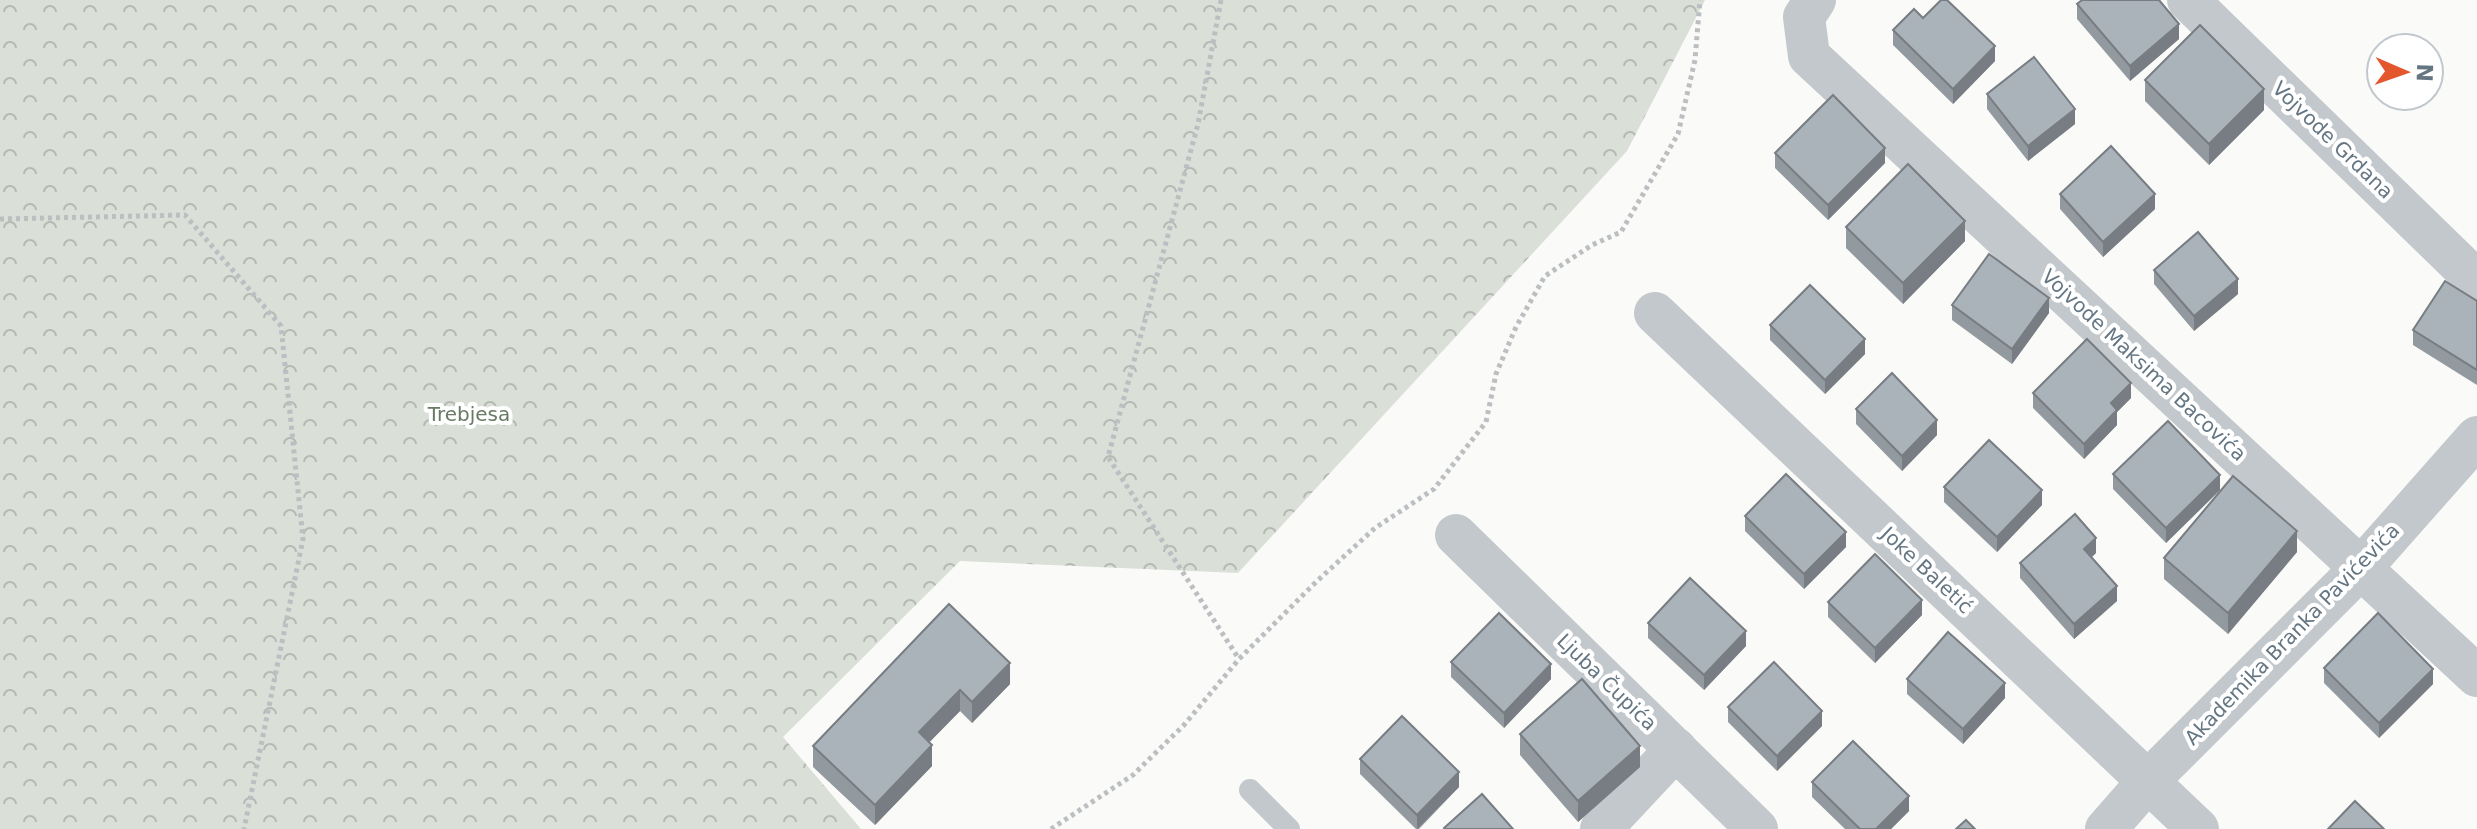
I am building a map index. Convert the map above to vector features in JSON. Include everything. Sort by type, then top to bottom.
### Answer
[{"type":"street","name":"Vojvode Maksima Bacovića","points":[[1815,0],[1804,17],[1809,56],[2477,676]]},
{"type":"street","name":"Vojvode Grdana","points":[[2188,0],[2477,281]]},
{"type":"street","name":"Joke Baletić","points":[[1655,313],[2198,829]]},
{"type":"street","name":"Akademika Branka Pavićevića","points":[[2106,829],[2149,780],[2362,567],[2477,437]]},
{"type":"street","name":"Ljuba Čupića","points":[[1456,535],[1757,829]]},
{"type":"street","points":[[1601,829],[1676,749]]},
{"type":"lane","points":[[1250,790],[1289,829]]},
{"type":"path","points":[[1221,0],[1198,124],[1108,457],[1239,659]]},
{"type":"path","points":[[1051,829],[1133,775],[1184,725],[1239,659],[1375,528],[1434,489],[1486,422],[1501,362],[1516,327],[1545,276],[1592,245],[1621,232],[1678,134],[1695,60],[1700,0]]},
{"type":"path","points":[[0,219],[185,215],[281,326],[303,539],[244,829]]},
{"type":"green space","name":"Trebjesa","points":[[0,0],[1705,0],[1627,151],[1238,573],[960,561],[783,737],[861,829],[0,829]]},
{"type":"building","points":[[1941,0],[1947,0],[1995,46],[1953,89],[1893,30],[1914,9],[1923,18]]},
{"type":"building","points":[[2082,0],[2159,0],[2179,24],[2130,66],[2077,4]]},
{"type":"building","points":[[2200,25],[2264,89],[2209,144],[2145,80]]},
{"type":"building","points":[[2034,57],[2075,109],[2028,146],[1987,94]]},
{"type":"building","points":[[1833,95],[1885,148],[1828,205],[1775,153]]},
{"type":"building","points":[[2111,146],[2155,194],[2103,242],[2060,194]]},
{"type":"building","points":[[1908,164],[1965,221],[1903,283],[1846,227]]},
{"type":"building","points":[[2198,232],[2238,279],[2194,316],[2154,270]]},
{"type":"building","points":[[1989,254],[2049,298],[2012,349],[1952,305]]},
{"type":"building","points":[[2445,281],[2477,301],[2477,370],[2413,330]]},
{"type":"building","points":[[1810,285],[1865,339],[1825,380],[1770,325]]},
{"type":"building","points":[[2087,339],[2131,383],[2111,403],[2117,410],[2084,444],[2033,393]]},
{"type":"building","points":[[1892,373],[1937,420],[1902,456],[1856,409]]},
{"type":"building","points":[[2168,421],[2220,475],[2166,528],[2113,474]]},
{"type":"building","points":[[1989,440],[2042,490],[1997,537],[1944,487]]},
{"type":"building","points":[[1786,474],[1846,532],[1804,574],[1745,516]]},
{"type":"building","points":[[2233,476],[2297,531],[2228,613],[2164,558]]},
{"type":"building","points":[[2075,514],[2096,538],[2084,549],[2117,586],[2074,624],[2020,563]]},
{"type":"building","points":[[1875,554],[1922,600],[1875,648],[1828,602]]},
{"type":"building","points":[[1690,578],[1746,631],[1704,675],[1648,623]]},
{"type":"building","points":[[949,604],[1010,663],[972,702],[960,690],[919,732],[932,745],[875,805],[813,746]]},
{"type":"building","points":[[1499,613],[1551,664],[1504,713],[1451,662]]},
{"type":"building","points":[[2378,613],[2433,669],[2379,723],[2324,668]]},
{"type":"building","points":[[1948,632],[2005,683],[1963,729],[1907,679]]},
{"type":"building","points":[[1774,662],[1822,711],[1777,756],[1728,707]]},
{"type":"building","points":[[1582,679],[1640,746],[1578,801],[1520,734]]},
{"type":"building","points":[[1402,716],[1459,772],[1417,815],[1360,759]]},
{"type":"building","points":[[1853,741],[1909,796],[1876,829],[1860,829],[1812,782]]},
{"type":"building","points":[[1482,794],[1513,829],[1444,828]]},
{"type":"building","points":[[2355,801],[2384,829],[2328,829]]},
{"type":"building","points":[[1966,820],[1975,829],[1956,829]]}]
